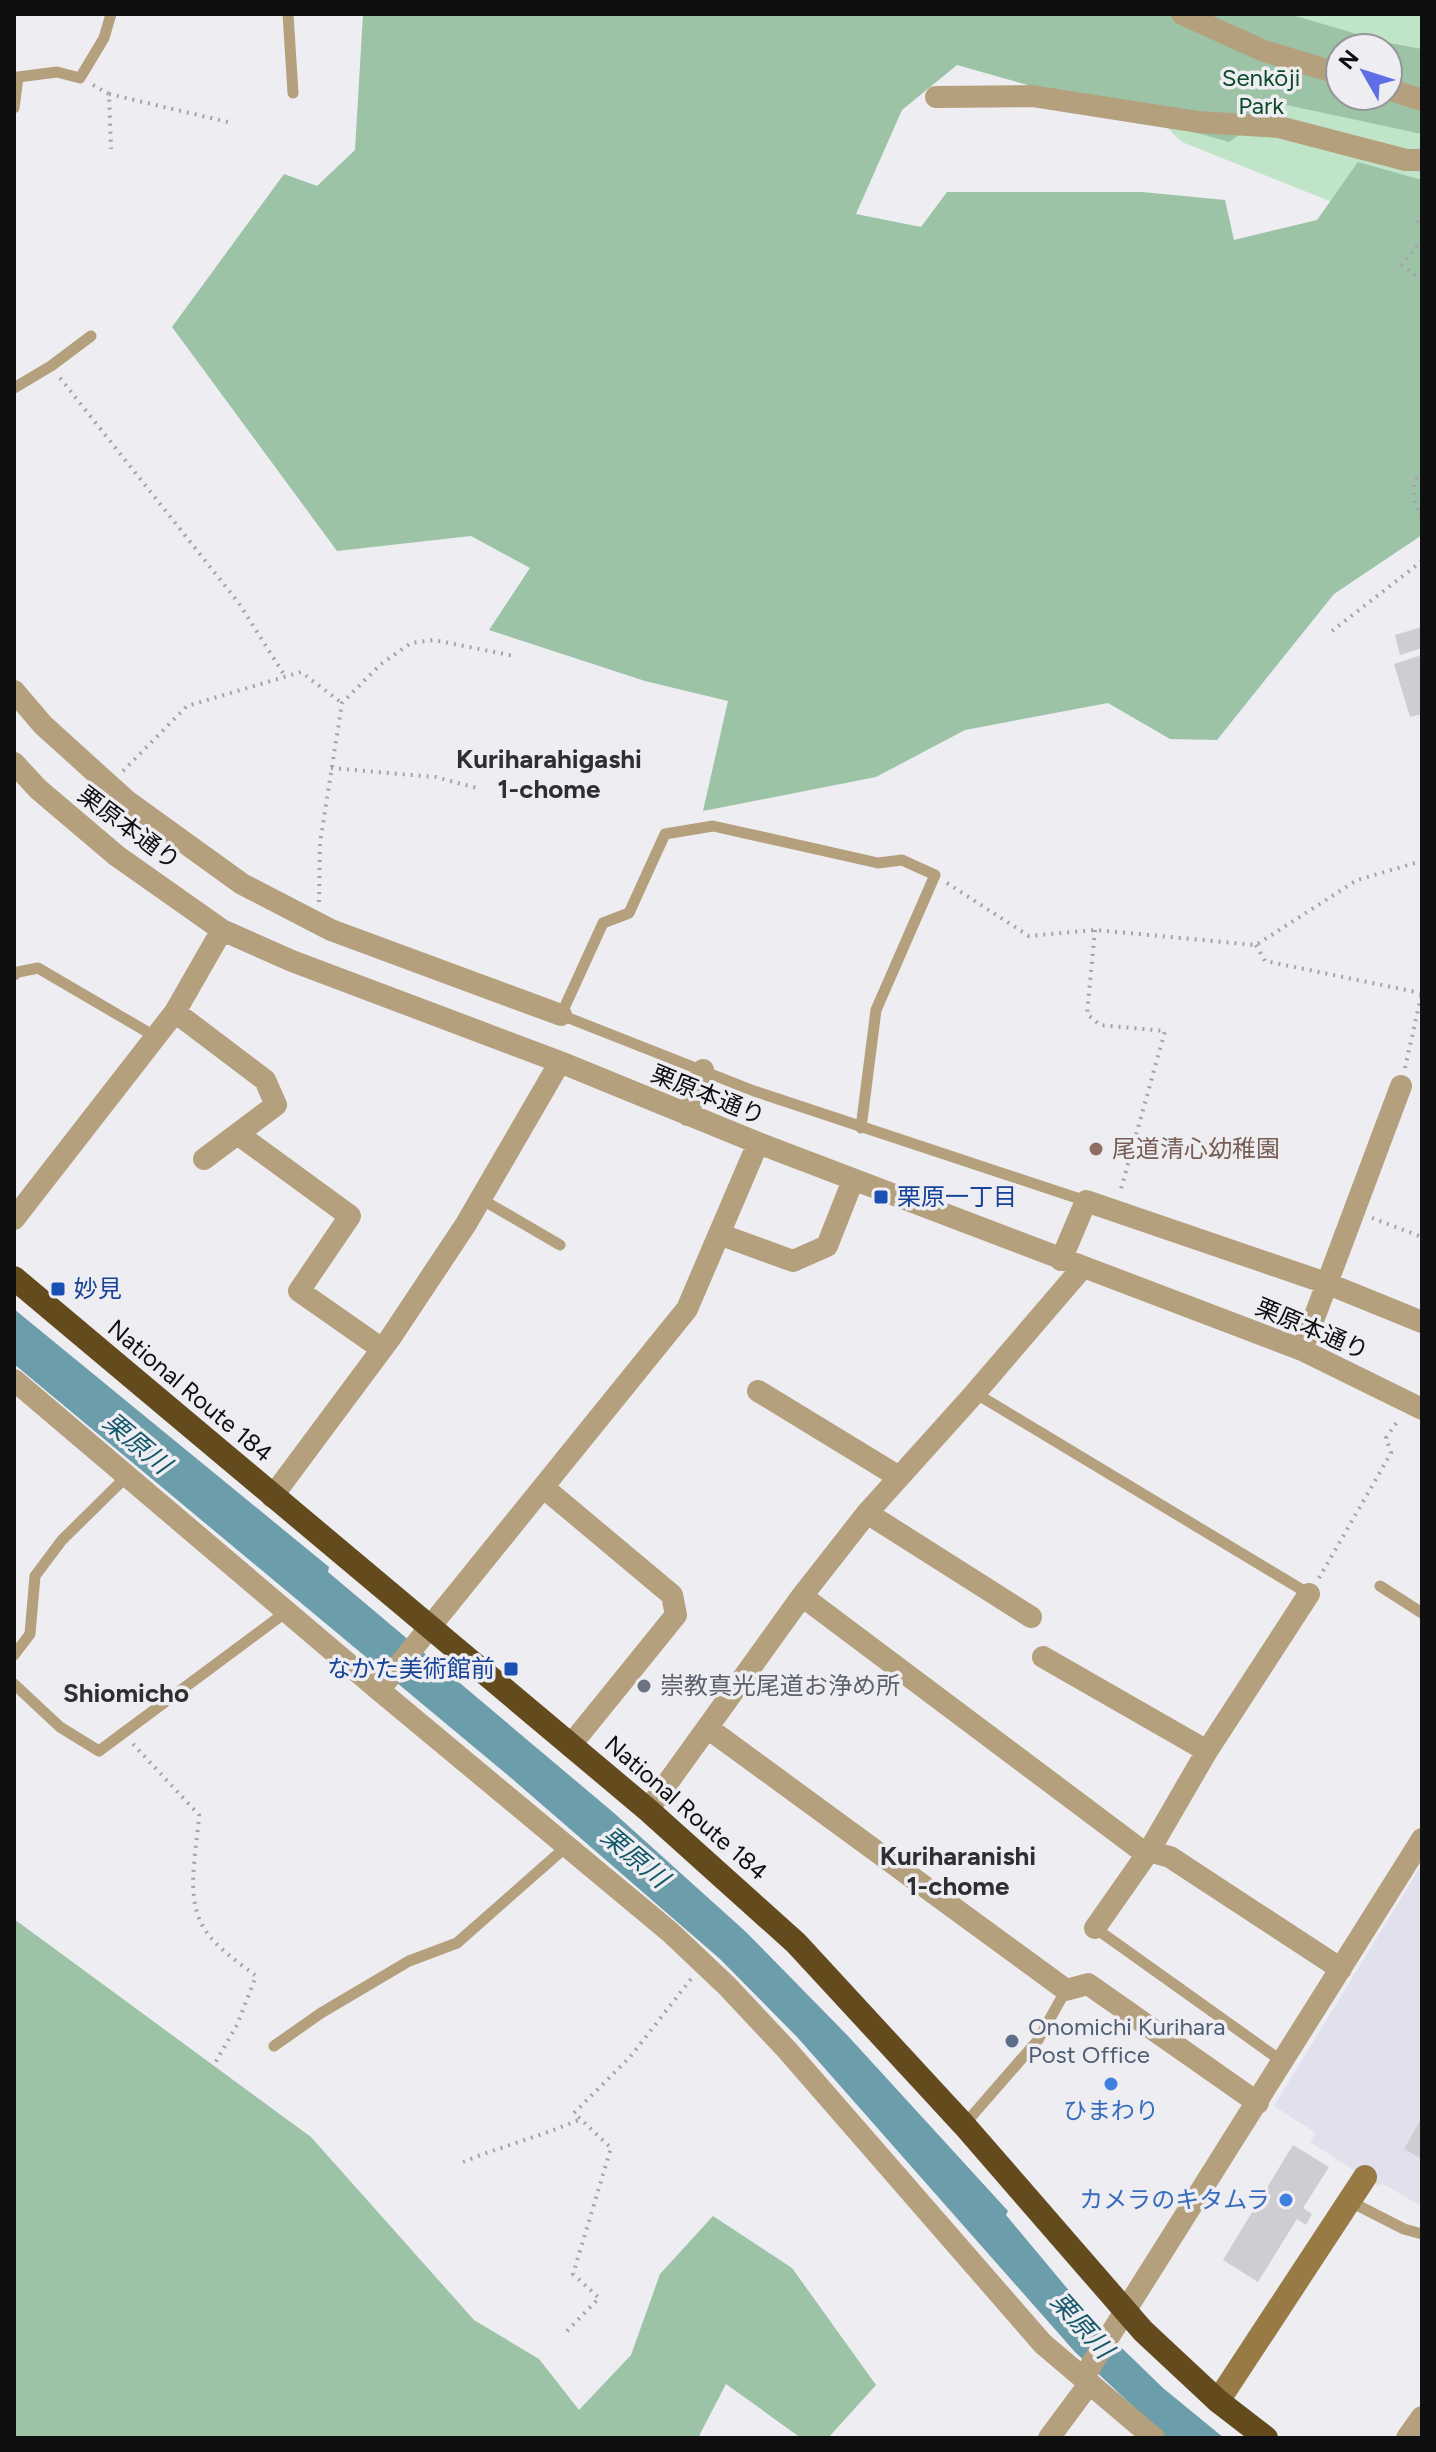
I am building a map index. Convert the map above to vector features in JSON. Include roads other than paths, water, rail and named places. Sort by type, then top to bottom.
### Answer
[{"type":"highway","name":"National Route 184","points":[[14,1278],[272,1497],[422,1636],[570,1746],[648,1810],[796,1943],[964,2125],[1120,2320],[1266,2438]]},
{"type":"street","points":[[1182,14],[1264,51],[1324,69]]},
{"type":"street","points":[[936,97],[1032,96],[1198,122],[1279,127],[1406,160],[1422,160]]},
{"type":"street","points":[[14,691],[43,725],[127,801],[242,884],[319,925],[561,1015]]},
{"type":"street","name":"栗原本通り","points":[[14,763],[38,789],[117,856],[222,930],[292,961],[560,1062],[853,1180],[1302,1350],[1416,1405]]},
{"type":"street","points":[[14,1219],[175,1012],[222,930]]},
{"type":"street","points":[[175,1012],[265,1080],[276,1105],[204,1159]]},
{"type":"street","points":[[272,1497],[382,1349],[481,1199],[560,1062]]},
{"type":"street","points":[[688,1115],[703,1070]]},
{"type":"street","points":[[1302,1350],[1401,1086]]},
{"type":"street","points":[[239,1135],[350,1216],[299,1291],[382,1349]]},
{"type":"street","points":[[384,1684],[687,1309],[758,1143]]},
{"type":"street","points":[[719,1234],[793,1261],[827,1246],[853,1180]]},
{"type":"street","points":[[648,1810],[802,1596],[867,1513],[975,1393],[1072,1264],[1086,1201],[1326,1283],[1422,1322]]},
{"type":"street","points":[[14,1380],[286,1612],[384,1684],[567,1846],[670,1932],[807,2072],[1043,2344],[1087,2377],[1154,2438]]},
{"type":"street","points":[[758,1391],[899,1477]]},
{"type":"street","points":[[543,1487],[672,1595],[676,1615],[570,1746]]},
{"type":"street","points":[[867,1513],[1031,1617]]},
{"type":"street","points":[[1095,1928],[1149,1851],[1207,1751],[1309,1594]]},
{"type":"street","points":[[802,1596],[1126,1840],[1138,1848],[1170,1857],[1341,1969]]},
{"type":"street","points":[[1043,1657],[1207,1751]]},
{"type":"street","points":[[709,1729],[1066,1990],[1088,1984],[1258,2103]]},
{"type":"street","points":[[1049,2438],[1422,1839]]},
{"type":"street","points":[[1218,2401],[1365,2177]]},
{"type":"street","points":[[1407,2438],[1422,2417]]},
{"type":"lane","points":[[14,108],[18,77],[57,72],[80,78],[104,38],[111,14]]},
{"type":"lane","points":[[288,14],[293,93]]},
{"type":"lane","points":[[14,388],[51,366],[91,336]]},
{"type":"lane","points":[[861,1128],[876,1010],[935,875],[902,860],[878,863],[713,826],[665,834],[629,913],[603,923],[561,1015],[861,1128],[1086,1201]]},
{"type":"lane","points":[[14,975],[38,968],[156,1037]]},
{"type":"lane","points":[[481,1199],[560,1245]]},
{"type":"lane","points":[[975,1393],[1309,1594]]},
{"type":"lane","points":[[14,1655],[30,1634],[35,1576],[62,1540],[127,1476]]},
{"type":"lane","points":[[1380,1586],[1422,1613]]},
{"type":"lane","points":[[14,1684],[60,1727],[99,1751],[286,1612]]},
{"type":"lane","points":[[274,2046],[321,2013],[409,1961],[457,1943],[567,1846]]},
{"type":"lane","points":[[1095,1928],[1284,2062]]},
{"type":"lane","points":[[964,2125],[1038,2040],[1066,1990]]},
{"type":"lane","points":[[1349,2201],[1404,2229],[1422,2234]]},
{"type":"water","name":"栗原川","points":[[14,1309],[329,1567],[328,1572],[614,1813],[746,1932],[848,2036],[1008,2211],[1006,2215],[1096,2323],[1163,2388],[1224,2438],[1167,2438],[1075,2352],[798,2038],[720,1959],[510,1777],[14,1364]]},
{"type":"place","name":"尾道清心幼稚園","points":[[1096,1149]]},
{"type":"place","name":"栗原一丁目","points":[[881,1197]]},
{"type":"place","name":"妙見","points":[[58,1289]]},
{"type":"place","name":"なかた美術館前","points":[[511,1669]]},
{"type":"place","name":"崇教真光尾道お浄め所","points":[[644,1686]]},
{"type":"place","name":"Onomichi Kurihara Post Office","points":[[1012,2041]]},
{"type":"place","name":"ひまわり","points":[[1111,2084]]},
{"type":"place","name":"カメラのキタムラ","points":[[1286,2200]]},
{"type":"district","name":"Kuriharahigashi 1-chome","points":[[549,774]]},
{"type":"district","name":"Shiomicho","points":[[126,1693]]},
{"type":"district","name":"Kuriharanishi 1-chome","points":[[958,1871]]},
{"type":"park label","name":"Senkōji Park","points":[[1261,92]]}]
